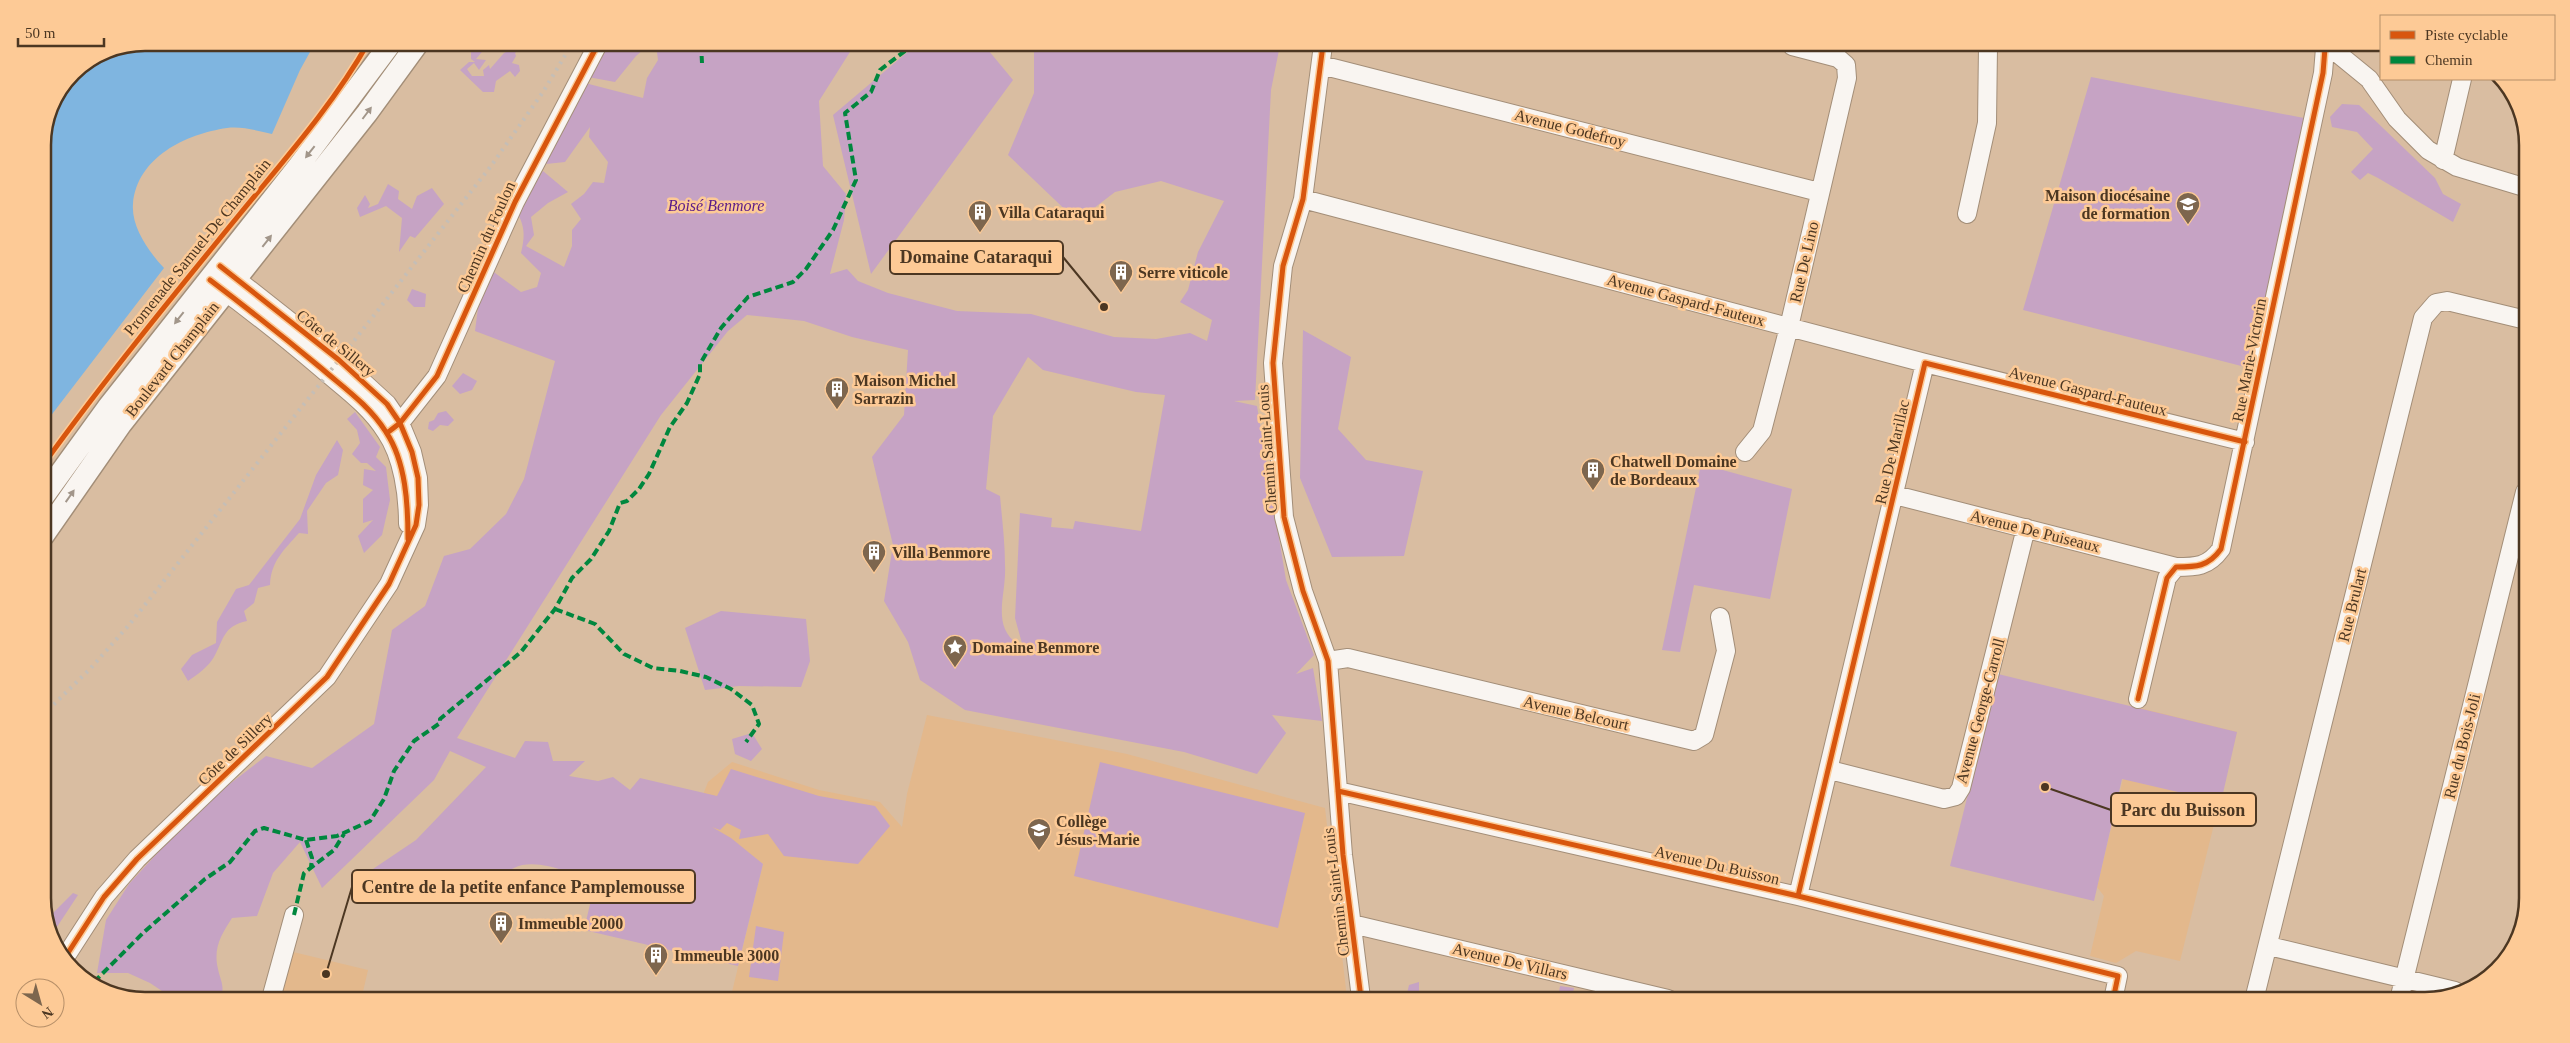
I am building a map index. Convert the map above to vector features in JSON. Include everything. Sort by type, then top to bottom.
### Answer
[{"type":"main road","name":"Boulevard Champlain","points":[[51,525],[385,51]]},
{"type":"main road","name":"Boulevard Champlain","points":[[51,486],[109,406],[223,279],[367,113],[412,51]]},
{"type":"street","name":"Chemin du Foulon","points":[[394,428],[437,376],[515,202],[594,51]]},
{"type":"street","name":"Chemin Saint-Louis","points":[[1323,51],[1303,199],[1283,266],[1273,363],[1284,516],[1303,591],[1328,661],[1338,791],[1360,992]]},
{"type":"street","name":"Rue De Lino","points":[[1745,452],[1762,432],[1789,327],[1847,78],[1846,65],[1838,58],[1811,51]]},
{"type":"street","points":[[1967,214],[1987,123],[1988,51]]},
{"type":"street","name":"Rue Marie-Victorin","points":[[2176,567],[2201,566],[2213,559],[2221,549],[2245,442],[2299,174],[2323,73],[2325,51]]},
{"type":"street","points":[[2335,51],[2370,79],[2408,132],[2443,160],[2475,174],[2519,186]]},
{"type":"street","name":"Avenue Godefroy","points":[[1321,65],[1819,192]]},
{"type":"street","points":[[2443,160],[2462,80]]},
{"type":"street","name":"Avenue Gaspard-Fauteux","points":[[1303,199],[1925,363],[2245,442]]},
{"type":"street","name":"Côte de Sillery","points":[[69,952],[104,897],[137,859],[327,677],[389,584],[408,544],[408,508],[396,454],[394,428],[387,404],[357,374],[223,279]]},
{"type":"street","name":"Rue Brulart","points":[[2256,992],[2423,318],[2436,303],[2448,301],[2519,318]]},
{"type":"street","name":"Rue De Marillac","points":[[1798,896],[1830,770],[1925,363]]},
{"type":"street","name":"Avenue De Puiseaux","points":[[1895,495],[2176,567]]},
{"type":"street","name":"Rue du Bois-Joli","points":[[2401,992],[2519,516]]},
{"type":"street","name":"Avenue George-Carroll","points":[[1830,770],[1944,799],[1956,796],[1962,788],[2026,528]]},
{"type":"street","points":[[2138,699],[2158,609],[2167,578],[2176,567]]},
{"type":"street","name":"Avenue Belcourt","points":[[1328,661],[1348,658],[1694,741],[1704,735],[1726,651],[1720,617]]},
{"type":"street","name":"Avenue Du Buisson","points":[[1338,791],[1798,896],[2118,976],[2115,992]]},
{"type":"street","points":[[273,992],[294,914]]},
{"type":"street","name":"Avenue De Villars","points":[[1352,924],[1639,992]]},
{"type":"street","points":[[2268,946],[2448,989]]},
{"type":"shaded area","points":[[2140,708],[2237,732],[2180,961],[2136,951],[2116,963],[2090,956],[2104,896],[2097,887]]},
{"type":"shaded area","name":"Collège Jésus-Marie","points":[[927,715],[1127,754],[1325,808],[1346,992],[732,992],[763,864],[694,818],[708,782],[732,762],[819,790],[880,802],[902,827],[907,794]]},
{"type":"shaded area","points":[[289,951],[368,970],[363,992],[280,992]]},
{"type":"green space","points":[[471,51],[483,51],[476,59],[486,60],[479,70],[474,63],[467,69],[472,76],[484,76],[483,70],[489,65],[490,69],[504,53],[517,51],[512,63],[519,65],[520,71],[515,77],[510,71],[496,81],[494,92],[483,92],[460,70],[469,62],[475,62],[471,59]]},
{"type":"green space","points":[[600,51],[642,51],[615,82],[588,77]]},
{"type":"green space","name":"Boisé Benmore","points":[[657,51],[851,51],[819,101],[823,166],[846,194],[844,220],[830,274],[847,269],[858,281],[888,293],[957,311],[1031,314],[1114,337],[1156,339],[1190,333],[1207,341],[1212,320],[1180,302],[1188,290],[1198,252],[1224,201],[1161,181],[1115,192],[1077,221],[1008,155],[1034,93],[1034,51],[1279,51],[1271,90],[1255,400],[1234,401],[1257,406],[1286,580],[1314,655],[1296,674],[1313,668],[1322,721],[1272,715],[1286,733],[1257,774],[1184,752],[965,710],[920,680],[908,642],[884,601],[893,545],[872,457],[904,415],[908,350],[852,337],[804,321],[747,315],[728,331],[661,415],[457,738],[515,758],[525,741],[548,742],[553,761],[585,761],[569,776],[598,781],[613,777],[630,790],[640,778],[717,796],[731,769],[819,796],[875,806],[890,826],[858,864],[784,856],[768,834],[739,839],[741,830],[727,823],[720,830],[712,827],[731,838],[763,864],[738,966],[584,930],[594,887],[567,872],[544,865],[523,865],[514,868],[483,891],[405,872],[364,875],[416,840],[486,767],[450,751],[434,780],[322,888],[300,842],[273,873],[257,916],[232,918],[221,936],[217,948],[217,961],[222,992],[164,992],[150,983],[128,973],[97,973],[106,920],[129,884],[163,847],[227,786],[266,756],[312,768],[374,724],[392,630],[425,606],[444,556],[470,549],[506,514],[524,479],[555,361],[475,331],[481,285],[491,270],[521,292],[537,287],[541,273],[521,253],[524,232],[517,212],[543,171],[568,192],[548,203],[531,217],[534,235],[526,246],[564,267],[572,246],[572,230],[581,219],[571,204],[584,194],[593,182],[604,183],[608,162],[589,137],[590,127],[565,162],[546,164],[561,126],[577,105],[585,83],[643,98],[647,78],[658,60]],"holes":[[[1028,357],[1043,370],[1136,392],[1165,395],[1141,531],[1075,521],[1073,529],[1051,527],[1052,518],[1020,513],[1015,618],[1023,647],[1008,635],[1002,614],[1005,556],[1000,496],[986,489],[993,416]]]},
{"type":"green space","points":[[909,51],[989,51],[1013,80],[871,274],[833,115]]},
{"type":"green space","points":[[2091,77],[2304,118],[2253,369],[2023,310]]},
{"type":"green space","points":[[2342,104],[2359,105],[2435,178],[2443,194],[2461,204],[2453,222],[2368,173],[2360,180],[2351,172],[2373,149],[2357,132],[2332,127],[2330,117]]},
{"type":"green space","points":[[388,184],[399,191],[398,199],[412,209],[417,196],[432,188],[444,204],[415,238],[410,236],[399,252],[402,218],[386,206],[360,217],[357,208],[365,195],[370,204],[368,208],[378,204]]},
{"type":"green space","points":[[412,289],[426,294],[425,307],[414,307],[407,300]]},
{"type":"green space","points":[[1303,330],[1351,357],[1338,429],[1366,460],[1423,471],[1404,556],[1332,557],[1300,478]]},
{"type":"green space","points":[[463,373],[477,381],[472,390],[460,394],[452,386]]},
{"type":"green space","points":[[446,411],[454,420],[448,426],[440,425],[433,431],[428,429],[429,422],[434,420],[438,413]]},
{"type":"green space","points":[[355,412],[380,447],[376,457],[386,467],[390,500],[382,535],[364,553],[358,536],[373,520],[363,523],[363,499],[373,490],[363,485],[364,469],[376,471],[367,463],[361,463],[352,454],[360,443],[357,430],[347,419]]},
{"type":"green space","points":[[337,440],[343,450],[338,475],[326,483],[307,511],[308,534],[299,533],[283,551],[273,569],[270,585],[258,588],[254,603],[244,611],[247,621],[233,626],[225,634],[212,660],[188,681],[181,669],[192,655],[216,643],[217,622],[236,589],[249,585],[300,519],[316,475]]},
{"type":"green space","points":[[1701,464],[1792,489],[1770,599],[1694,585],[1680,652],[1662,650]]},
{"type":"green space","points":[[721,611],[806,619],[810,661],[801,687],[739,686],[705,690],[685,628]]},
{"type":"green space","points":[[1998,674],[2237,732],[2221,802],[2122,779],[2094,901],[1950,866]]},
{"type":"green space","points":[[752,733],[762,749],[751,761],[735,754],[732,739]]},
{"type":"green space","points":[[1100,762],[1305,813],[1278,928],[1074,876]]},
{"type":"green space","points":[[73,893],[78,895],[56,928],[53,913]]},
{"type":"green space","points":[[756,926],[784,932],[778,981],[749,977]]},
{"type":"green space","points":[[1419,982],[1419,992],[1407,992],[1409,985]]},
{"type":"green space","points":[[1560,986],[1574,988],[1573,992],[1559,992]]},
{"type":"water","points":[[145,51],[311,51],[300,70],[272,134],[238,128],[211,131],[180,142],[154,161],[144,173],[137,187],[133,213],[142,239],[164,268],[51,416],[51,145],[54,121],[67,93],[93,67],[121,54]]},
{"type":"railway","points":[[51,707],[90,669],[129,625],[346,351],[491,166],[543,92],[568,51]]},
{"type":"marked path","points":[[701,51],[702,63]]},
{"type":"marked path","points":[[98,978],[144,932],[205,879],[230,862],[255,831],[264,828],[306,840],[337,836],[370,821],[384,799],[394,771],[414,741],[440,723],[440,719],[521,652],[555,609],[572,578],[591,559],[609,531],[620,503],[627,501],[639,489],[649,474],[670,427],[687,403],[700,374],[700,364],[721,328],[748,297],[793,282],[806,269],[833,230],[856,180],[845,113],[871,92],[880,70],[905,51]]},
{"type":"marked path","points":[[555,609],[595,624],[624,654],[653,668],[680,671],[706,677],[731,689],[752,705],[759,724],[746,742]]},
{"type":"marked path","points":[[294,915],[304,873],[334,850],[344,834]]},
{"type":"marked path","points":[[306,840],[312,858],[311,867]]},
{"type":"cycle path","name":"Promenade Samuel-De Champlain","points":[[51,454],[139,338],[307,132],[363,51]]},
{"type":"cycle path","points":[[387,433],[400,423],[437,376],[515,202],[594,51]]},
{"type":"cycle path","points":[[1322,51],[1303,199],[1283,266],[1273,363],[1284,517],[1303,591],[1328,661],[1343,855],[1360,992]]},
{"type":"cycle path","points":[[2138,699],[2167,578],[2176,567],[2201,565],[2206,563],[2221,549],[2323,73],[2325,51]]},
{"type":"cycle path","points":[[69,952],[104,897],[137,859],[327,677],[389,584],[416,525],[419,505],[418,478],[412,452],[400,423],[387,404],[339,360],[220,266]]},
{"type":"cycle path","points":[[210,280],[280,334],[347,390],[379,422],[393,444],[402,470],[406,498],[408,539]]},
{"type":"cycle path","points":[[1798,896],[1925,363],[2245,442]]},
{"type":"cycle path","points":[[1338,791],[1798,896],[2118,976],[2115,992]]},
{"type":"place","name":"Maison diocésaine de formation","points":[[2188,225]]},
{"type":"place","name":"Villa Cataraqui","points":[[980,233]]},
{"type":"place","name":"Serre viticole","points":[[1121,293]]},
{"type":"place","name":"Domaine Cataraqui","points":[[1104,307]]},
{"type":"place","name":"Maison Michel Sarrazin","points":[[837,410]]},
{"type":"place","name":"Chatwell Domaine de Bordeaux","points":[[1593,491]]},
{"type":"place","name":"Villa Benmore","points":[[874,573]]},
{"type":"place","name":"Domaine Benmore","points":[[955,668]]},
{"type":"place","name":"Parc du Buisson","points":[[2045,787]]},
{"type":"place","name":"Collège Jésus-Marie","points":[[1039,851]]},
{"type":"place","name":"Immeuble 2000","points":[[501,944]]},
{"type":"place","name":"Centre de la petite enfance Pamplemousse","points":[[326,974]]},
{"type":"place","name":"Immeuble 3000","points":[[656,976]]}]
